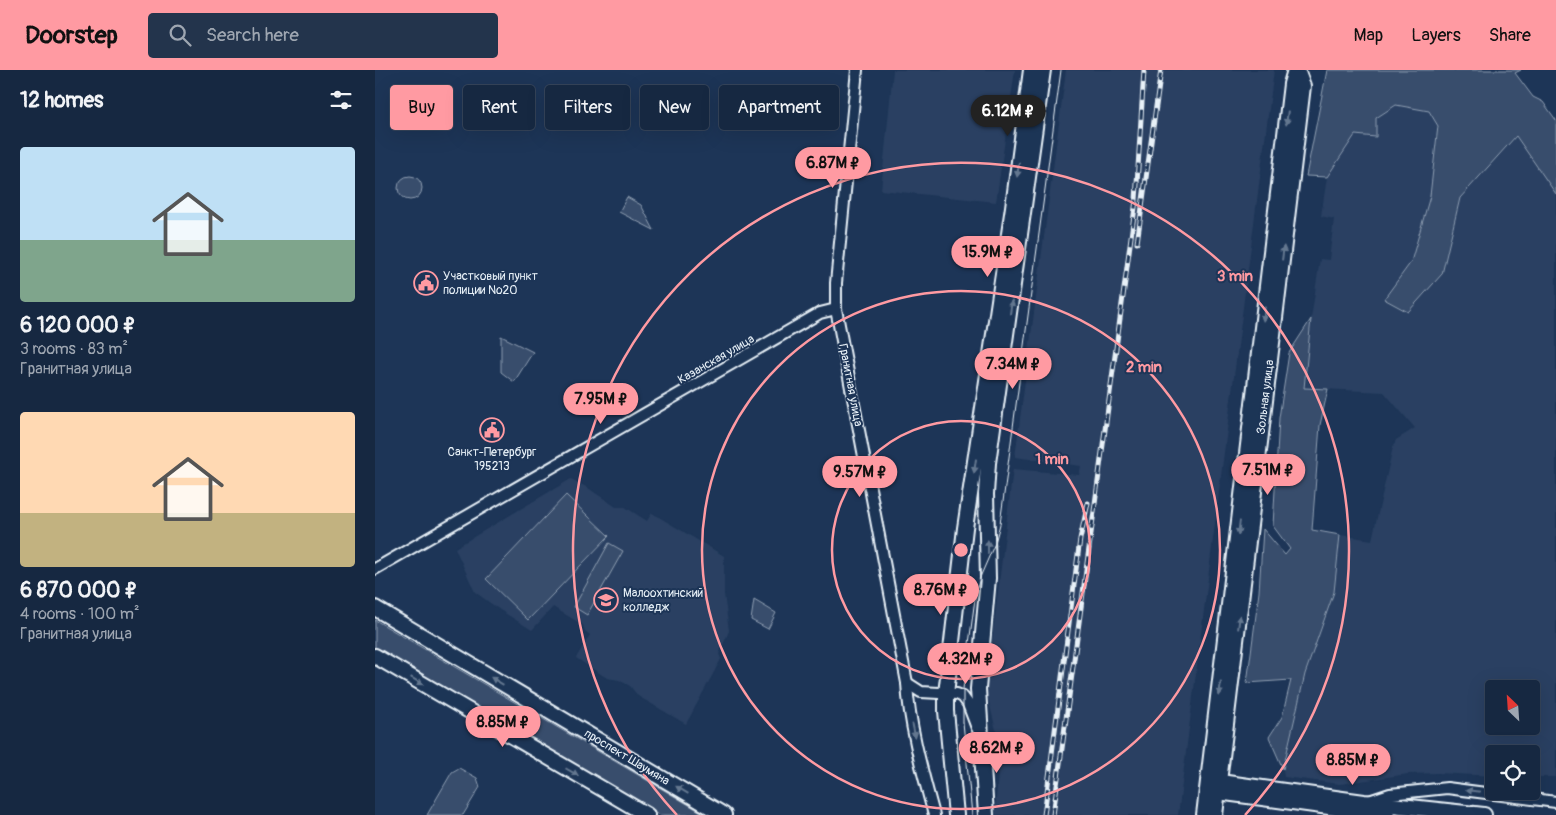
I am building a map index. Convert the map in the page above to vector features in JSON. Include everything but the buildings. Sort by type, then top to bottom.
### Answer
[{"type":"street","name":"Гранитная улица","points":[[857,70],[836,283],[836,309],[907,683],[911,716],[934,815]]},
{"type":"street","points":[[956,815],[946,694],[965,528],[1013,207],[1031,70]]},
{"type":"street","points":[[986,815],[980,735],[979,672],[988,578],[987,462],[1043,70]]},
{"type":"street","name":"Зольная улица","points":[[1215,815],[1215,787],[1290,93],[1296,70]]},
{"type":"street","name":"Казанская улица","points":[[375,569],[820,313],[836,309]]},
{"type":"street","name":"проспект Шаумяна","points":[[375,608],[724,815]]},
{"type":"street","points":[[375,656],[647,815]]},
{"type":"street","points":[[907,683],[921,692],[957,694],[963,698],[968,704],[980,735]]},
{"type":"street","points":[[1215,787],[1483,815]]},
{"type":"street","points":[[1215,787],[1387,815]]},
{"type":"street","name":"Зольная улица","points":[[1204,815],[1215,787]]},
{"type":"street","points":[[1364,802],[1389,794],[1447,788],[1556,802]]},
{"type":"shaded area","points":[[893,70],[1015,70],[996,202],[881,190]]},
{"type":"shaded area","points":[[1066,70],[1274,70],[1178,815],[995,815],[1000,746],[986,690],[1013,469],[1079,475],[1081,466],[1015,457]]},
{"type":"shaded area","points":[[1327,70],[1521,70],[1515,73],[1533,97],[1543,102],[1556,120],[1556,194],[1516,136],[1460,198],[1442,274],[1408,312],[1384,299],[1411,262],[1430,196],[1438,126],[1429,111],[1396,105],[1376,118],[1376,137],[1355,135],[1327,177],[1306,176]]},
{"type":"shaded area","points":[[1396,105],[1429,111],[1438,126],[1430,196],[1411,262],[1384,299],[1442,274],[1460,198],[1516,136],[1556,153],[1556,777],[1540,777],[1540,745],[1485,745],[1485,776],[1438,773],[1408,774],[1340,784],[1284,777],[1283,769],[1305,674],[1334,592],[1340,535],[1372,540],[1393,447],[1396,440],[1415,428],[1384,392],[1304,388],[1311,319],[1320,259],[1329,260],[1334,219],[1321,216],[1327,177],[1355,135],[1376,137],[1376,118]]},
{"type":"shaded area","points":[[410,176],[419,179],[422,188],[419,197],[410,200],[401,197],[398,188],[401,179]]},
{"type":"shaded area","points":[[627,197],[641,205],[654,230],[619,212]]},
{"type":"shaded area","points":[[1311,319],[1304,388],[1328,389],[1320,425],[1312,530],[1340,535],[1334,592],[1305,674],[1283,769],[1269,737],[1282,717],[1291,680],[1247,683],[1259,592],[1263,529],[1285,555],[1290,549],[1273,526],[1279,418],[1289,353]]},
{"type":"shaded area","points":[[501,336],[533,352],[514,382],[501,372]]},
{"type":"shaded area","name":"Малоохтинский колледж","points":[[571,479],[616,507],[625,507],[647,521],[652,513],[724,556],[724,594],[729,631],[719,654],[721,659],[686,724],[638,696],[630,686],[619,680],[607,678],[576,658],[590,635],[585,631],[583,625],[553,607],[532,630],[475,592],[455,548]]},
{"type":"shaded area","points":[[566,495],[609,536],[528,620],[486,579]]},
{"type":"shaded area","points":[[609,543],[623,551],[587,615],[574,607]]},
{"type":"shaded area","points":[[754,600],[776,613],[768,629],[751,620]]},
{"type":"shaded area","points":[[375,620],[706,815],[660,815],[375,647]]},
{"type":"shaded area","points":[[459,768],[477,778],[480,787],[463,815],[427,815],[452,772]]},
{"type":"tram line","points":[[972,815],[963,722],[963,689],[976,591],[995,543],[1000,524],[1061,70]]},
{"type":"railway","points":[[1053,815],[1136,200],[1144,70]]},
{"type":"railway","points":[[1137,243],[1161,70]]},
{"type":"railway","points":[[1044,815],[1080,539],[1088,503]]},
{"type":"place","name":"Участковый пункт полиции №20","points":[[426,283]]},
{"type":"place","name":"Санкт-Петербург 195213","points":[[492,430]]},
{"type":"place","name":"Малоохтинский колледж","points":[[606,600]]}]
